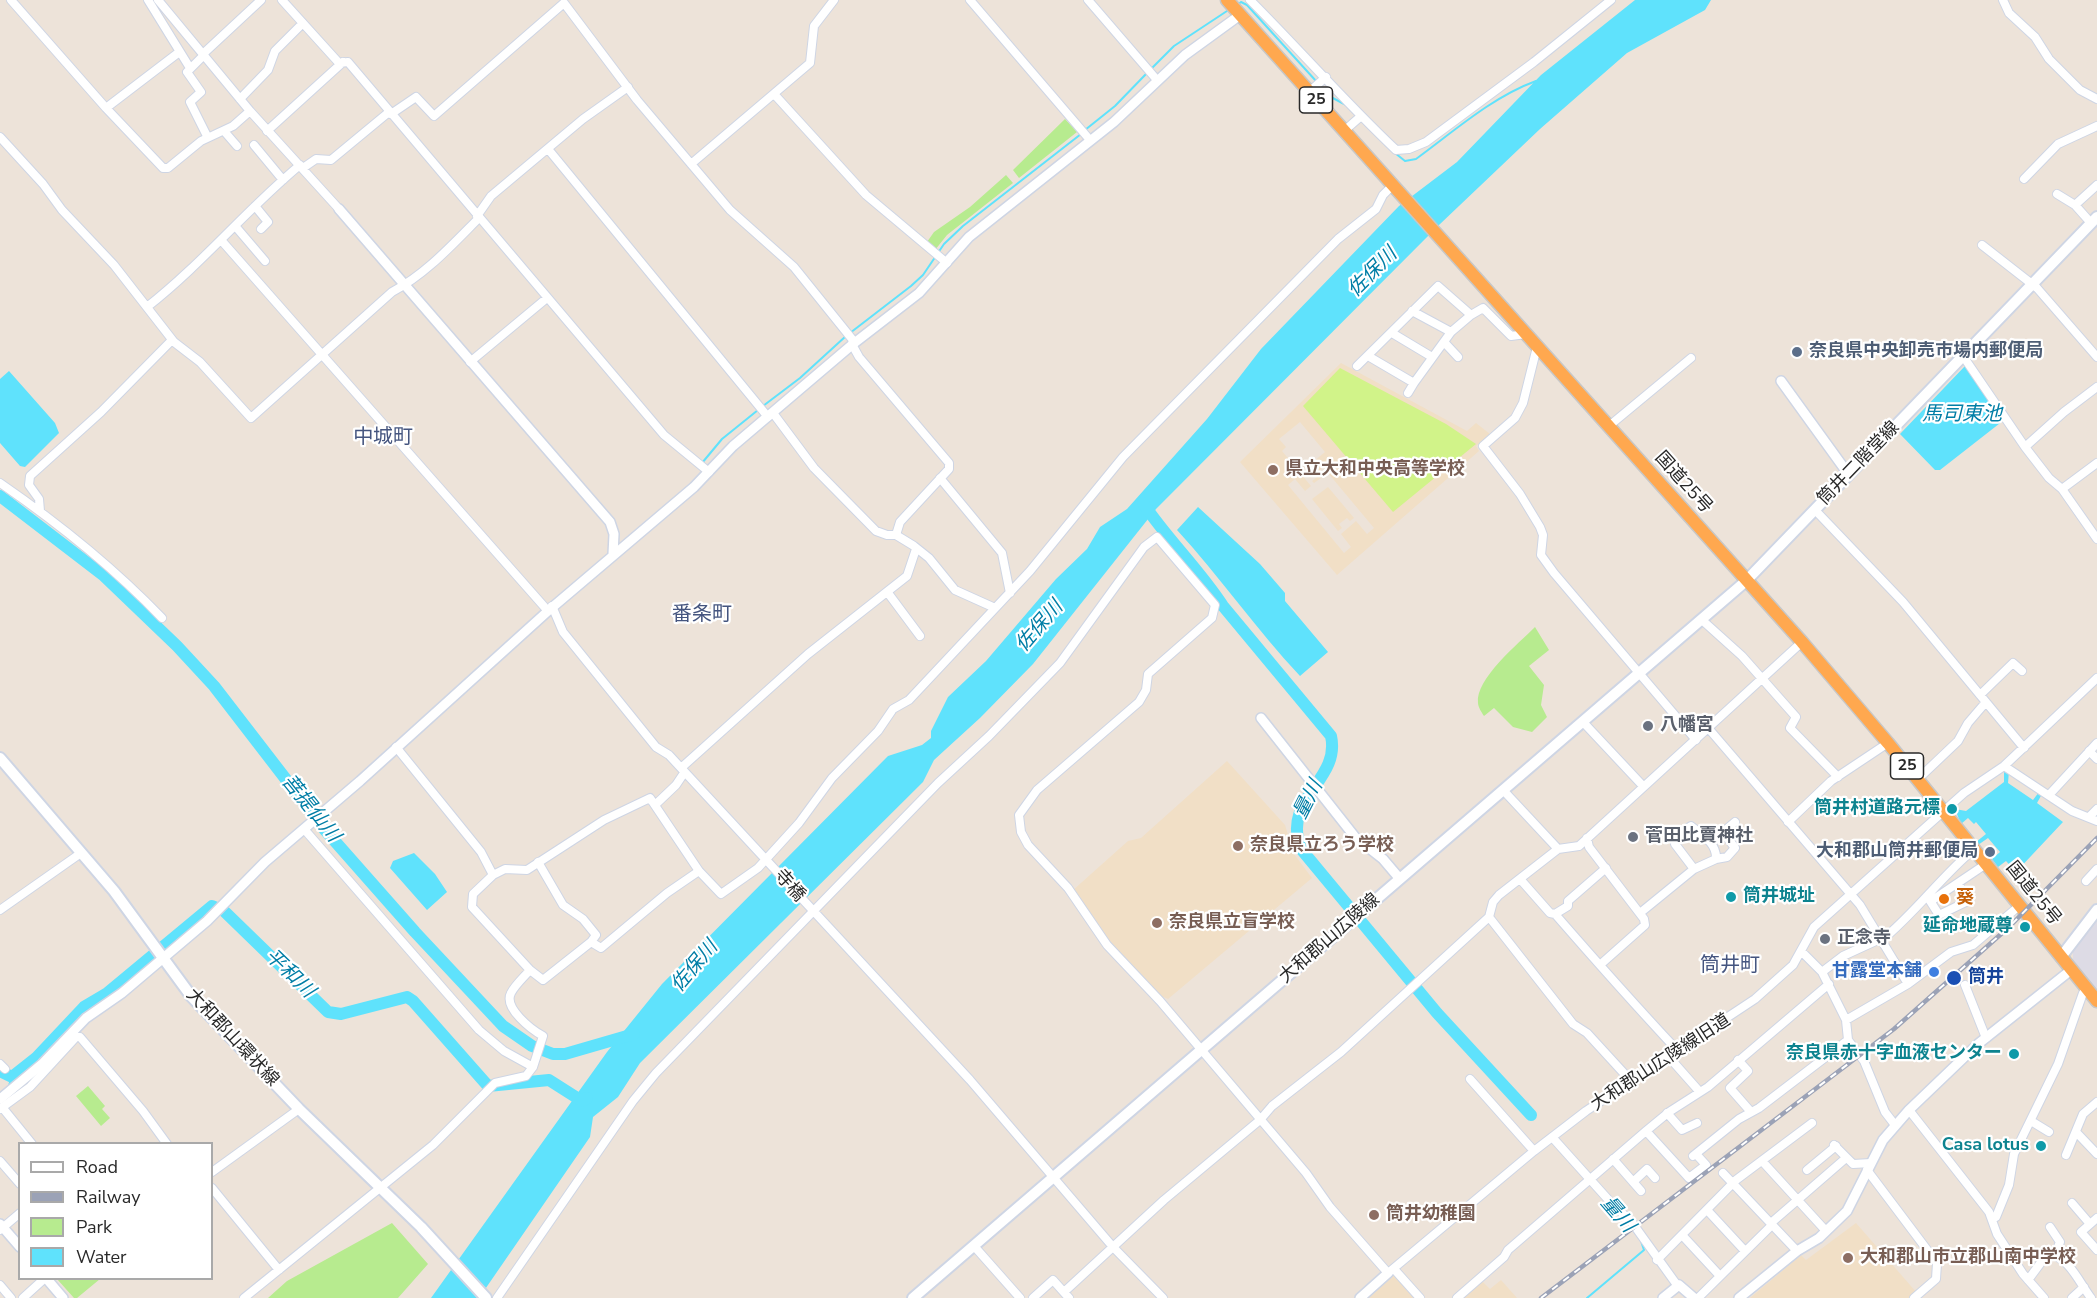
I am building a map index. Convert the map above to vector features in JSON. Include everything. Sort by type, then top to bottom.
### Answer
[{"type":"highway","name":"国道25号","points":[[1234,7],[1395,190],[1802,642],[1918,779],[2097,1001]]},
{"type":"main road","name":"筒井二階堂線","points":[[1746,581],[2095,221]]},
{"type":"main road","name":"大和郡山広陵線","points":[[913,1298],[1746,581]]},
{"type":"main road","name":"大和郡山環状線","points":[[0,758],[124,904],[191,996],[299,1109],[451,1259],[486,1298]]},
{"type":"main road","points":[[2061,957],[2097,910]]},
{"type":"street","points":[[11,0],[106,108],[164,168],[168,168],[207,136],[224,130],[250,111]]},
{"type":"street","points":[[148,0],[178,53],[190,68]]},
{"type":"street","points":[[158,0],[267,131],[339,209],[403,286],[610,522],[614,534],[613,554]]},
{"type":"street","points":[[207,136],[190,102],[201,92],[187,72],[261,0]]},
{"type":"street","points":[[282,0],[339,63],[348,62],[664,435],[708,472]]},
{"type":"street","points":[[691,164],[810,63],[814,26],[832,0]]},
{"type":"street","points":[[970,0],[1090,140]]},
{"type":"street","points":[[1088,0],[1157,80]]},
{"type":"street","points":[[1250,0],[1326,77],[1360,117],[1396,150],[1408,149],[1426,142],[1534,62],[1611,0]]},
{"type":"street","points":[[2003,0],[2009,13],[2035,37],[2049,59],[2080,90],[2097,99]]},
{"type":"street","points":[[147,307],[182,279],[255,206],[301,166],[316,159],[331,160],[390,113],[416,97],[434,116],[564,3],[628,87],[730,210],[794,267],[852,339],[859,357],[949,463],[949,469],[900,522],[896,535]]},
{"type":"street","points":[[1,1103],[10,1090],[42,1064],[86,1018],[158,953],[207,921],[305,828],[550,609],[694,487],[733,446],[853,344],[919,294],[985,224],[1090,140],[1185,55],[1234,7]]},
{"type":"street","points":[[240,99],[268,70],[275,51],[303,24]]},
{"type":"street","points":[[106,108],[178,53]]},
{"type":"street","points":[[267,131],[343,62]]},
{"type":"street","points":[[1309,92],[1326,77]]},
{"type":"street","points":[[0,137],[44,184],[62,210],[114,265],[172,340],[200,362],[251,418],[392,291],[403,286],[447,250],[478,217],[491,196],[583,119],[628,87]]},
{"type":"street","points":[[774,94],[866,195],[947,263]]},
{"type":"street","points":[[1344,131],[1360,117]]},
{"type":"street","points":[[2024,180],[2058,144],[2097,126]]},
{"type":"street","points":[[224,130],[237,146]]},
{"type":"street","points":[[254,145],[283,180]]},
{"type":"street","points":[[548,149],[814,468],[868,524],[887,535],[896,535],[929,558],[955,590],[995,608]]},
{"type":"street","points":[[2075,205],[2097,185]]},
{"type":"street","points":[[538,862],[554,885],[557,897],[563,905],[583,918],[596,935],[591,942],[543,981],[472,907],[473,894],[493,875],[505,869],[527,870],[538,862],[594,826],[650,798],[699,871],[721,894],[767,862],[799,824],[832,778],[878,731],[893,709],[909,700],[1010,593],[1124,457],[1338,239],[1376,209],[1383,195],[1395,190]]},
{"type":"street","points":[[2057,194],[2095,221]]},
{"type":"street","points":[[255,206],[268,222],[261,229]]},
{"type":"street","points":[[236,227],[265,261]]},
{"type":"street","name":"寺橋","points":[[221,240],[550,609],[563,632],[656,747],[669,755],[970,1080],[1113,1246],[1163,1298]]},
{"type":"street","points":[[1982,245],[2031,286],[2037,288],[2097,357]]},
{"type":"street","points":[[1357,366],[1438,286],[1471,315]]},
{"type":"street","points":[[470,362],[547,298]]},
{"type":"street","points":[[1408,393],[1451,332],[1471,315],[1484,308],[1511,336],[1526,334]]},
{"type":"street","points":[[1412,311],[1451,332]]},
{"type":"street","points":[[1392,333],[1432,357]]},
{"type":"street","points":[[40,511],[39,499],[29,485],[30,476],[101,412],[172,340]]},
{"type":"street","points":[[1444,342],[1458,357]]},
{"type":"street","points":[[1537,347],[1523,403],[1515,418],[1483,446],[1520,494],[1540,526],[1543,535],[1541,555],[1638,674],[1696,740]]},
{"type":"street","points":[[1368,356],[1414,383]]},
{"type":"street","points":[[1964,356],[2025,447],[2049,478],[2062,489],[2097,539]]},
{"type":"street","points":[[1608,426],[1691,358]]},
{"type":"street","points":[[1781,381],[1849,475]]},
{"type":"street","points":[[2025,447],[2064,412],[2097,387]]},
{"type":"street","points":[[2062,489],[2097,463]]},
{"type":"street","points":[[940,478],[1002,554],[1010,593]]},
{"type":"street","points":[[0,483],[40,511],[114,570],[162,618]]},
{"type":"street","points":[[1815,510],[1903,602],[2024,747]]},
{"type":"street","points":[[497,1298],[627,1110],[656,1073],[938,783],[989,736],[1060,663],[1144,547],[1157,537],[1215,605],[1212,618],[1148,674],[1146,690],[1139,702],[1037,790],[1019,815],[1019,824],[1028,845],[1068,888],[1107,945],[1130,968],[1306,1173],[1330,1207],[1419,1298]]},
{"type":"street","points":[[655,805],[676,785],[682,771],[808,654],[908,576],[916,549]]},
{"type":"street","points":[[888,593],[920,636]]},
{"type":"street","points":[[1702,620],[1742,656],[1796,717],[1790,728],[1838,777]]},
{"type":"street","points":[[1579,846],[1802,642]]},
{"type":"street","points":[[1918,779],[1958,741],[1983,699],[2013,663],[2022,671]]},
{"type":"street","name":"大和郡山広陵線旧道","points":[[1360,1298],[1552,1137],[1631,1081],[1755,999],[1794,965],[1814,927],[1964,793],[2004,766],[2097,678]]},
{"type":"street","points":[[1261,718],[1355,837],[1383,859],[1400,879]]},
{"type":"street","points":[[1583,722],[1643,786]]},
{"type":"street","points":[[1708,729],[1850,894],[1908,984]]},
{"type":"street","points":[[1788,822],[1838,777],[1888,743]]},
{"type":"street","points":[[2049,795],[2097,744]]},
{"type":"street","points":[[396,747],[481,852],[493,875]]},
{"type":"street","points":[[2089,751],[2097,759]]},
{"type":"street","points":[[2004,766],[2072,811],[2097,821]]},
{"type":"street","points":[[1503,790],[1558,849]]},
{"type":"street","points":[[2089,817],[2097,809]]},
{"type":"street","points":[[1640,913],[1694,869],[1727,856],[1735,848],[1723,832],[1735,822]]},
{"type":"street","points":[[1694,869],[1675,844],[1677,835],[1691,826],[1711,842],[1717,851],[1716,859]]},
{"type":"street","points":[[305,828],[479,1030],[504,1051],[533,1067]]},
{"type":"street","points":[[1587,838],[1589,847],[1640,913],[1645,925],[1601,964]]},
{"type":"street","points":[[1033,1298],[1053,1280],[1067,1295],[1113,1246],[1172,1193],[1260,1120],[1272,1106],[1341,1052],[1489,917],[1493,902],[1558,849],[1589,847]]},
{"type":"street","points":[[1822,972],[1843,956],[1881,939],[1907,919],[1974,849]]},
{"type":"street","points":[[0,910],[81,853]]},
{"type":"street","points":[[1929,898],[1958,883],[1986,864]]},
{"type":"street","points":[[1555,914],[1568,906],[1568,901],[1606,868]]},
{"type":"street","points":[[2086,881],[2097,869]]},
{"type":"street","points":[[591,942],[602,948],[667,893],[699,871]]},
{"type":"street","points":[[1520,879],[1601,964],[1615,984],[1677,1050]]},
{"type":"street","points":[[1929,898],[1939,915],[1968,901],[1958,883]]},
{"type":"street","points":[[1846,1020],[1908,984],[1951,952],[1973,945],[2019,906]]},
{"type":"street","points":[[1489,917],[1573,1024],[1587,1033],[1631,1081]]},
{"type":"street","points":[[1801,951],[1822,972],[1829,984],[1846,1020],[1848,1040],[1864,1062],[1885,1112],[1895,1125]]},
{"type":"street","points":[[244,1298],[382,1189],[433,1145],[495,1083],[526,1076],[533,1067],[543,1036],[525,1024],[509,1001],[510,994],[530,970]]},
{"type":"street","points":[[1739,1298],[1797,1251],[1826,1231],[1850,1207],[1882,1140],[1909,1110],[1986,1038],[2071,970]]},
{"type":"street","points":[[1457,1298],[1667,1113],[1685,1104],[1699,1091],[1708,1087],[1829,984]]},
{"type":"street","points":[[1965,985],[1986,1038]]},
{"type":"street","points":[[1992,1220],[1996,1216],[2009,1185],[2014,1154],[2058,1064],[2083,993],[2088,990]]},
{"type":"street","points":[[1,1103],[30,1087],[76,1037],[80,1037],[166,1142]]},
{"type":"street","points":[[1646,1131],[1689,1178],[1706,1165],[1694,1155],[1739,1119],[1848,1040]]},
{"type":"street","points":[[1668,1056],[1699,1091]]},
{"type":"street","points":[[1738,1060],[1748,1071],[1730,1088],[1751,1112]]},
{"type":"street","points":[[1470,1079],[1534,1151]]},
{"type":"street","points":[[1,1103],[31,1142]]},
{"type":"street","points":[[2066,1155],[2083,1114],[2097,1103]]},
{"type":"street","points":[[213,1171],[299,1109]]},
{"type":"street","points":[[1909,1110],[1980,1201],[1992,1220],[1997,1234],[2028,1280],[2044,1298]]},
{"type":"street","points":[[1667,1113],[1682,1130],[1697,1123]]},
{"type":"street","points":[[2031,1121],[2049,1132]]},
{"type":"street","points":[[1657,1260],[1733,1184],[1812,1123]]},
{"type":"street","points":[[2076,1132],[2097,1155]]},
{"type":"street","points":[[1552,1137],[1589,1181],[1635,1226],[1677,1285],[1682,1285],[1696,1298],[1797,1200],[1846,1158]]},
{"type":"street","points":[[1807,1170],[1835,1145],[1853,1164],[1869,1167],[1937,1263],[1936,1279],[1914,1298]]},
{"type":"street","points":[[1613,1159],[1641,1191]]},
{"type":"street","points":[[0,1161],[18,1182]]},
{"type":"street","points":[[1762,1161],[1826,1231]]},
{"type":"street","points":[[1633,1182],[1647,1169],[1655,1178]]},
{"type":"street","points":[[1723,1173],[1797,1251]]},
{"type":"street","points":[[213,1189],[279,1270]]},
{"type":"street","points":[[2072,1203],[2090,1224]]},
{"type":"street","points":[[1707,1210],[1745,1251]]},
{"type":"street","points":[[18,1214],[1,1227],[18,1245]]},
{"type":"street","points":[[2097,1218],[2081,1232],[2097,1250]]},
{"type":"street","points":[[2050,1227],[2060,1242],[2055,1254]]},
{"type":"street","points":[[1682,1235],[1720,1276]]},
{"type":"street","points":[[974,1246],[1020,1298]]},
{"type":"street","points":[[2028,1280],[2048,1253],[2055,1254],[2091,1298]]},
{"type":"street","points":[[26,1297],[44,1280]]},
{"type":"street","points":[[48,1280],[63,1298]]},
{"type":"street","points":[[0,1285],[11,1298]]},
{"type":"street","points":[[1663,1298],[1677,1285]]},
{"type":"street","points":[[2072,1298],[2084,1287]]},
{"type":"shaded area","points":[[1341,363],[1467,431],[1476,423],[1490,434],[1476,446],[1479,451],[1337,575],[1240,462]],"holes":[[[1300,422],[1325,452],[1308,466],[1310,468],[1305,473],[1310,478],[1315,474],[1317,477],[1312,481],[1314,483],[1321,478],[1316,473],[1323,467],[1374,528],[1367,534],[1356,521],[1341,534],[1351,547],[1344,553],[1288,485],[1295,479],[1305,491],[1311,486],[1282,451],[1286,447],[1279,439]]]},
{"type":"shaded area","name":"県立大和中央高等学校","points":[[1328,487],[1354,518],[1350,521],[1347,518],[1339,524],[1342,528],[1338,531],[1312,499]]},
{"type":"shaded area","points":[[1227,761],[1285,825],[1294,854],[1312,878],[1168,999],[1157,994],[1109,942],[1072,891],[1128,841],[1141,838]]},
{"type":"shaded area","points":[[2097,921],[2097,990],[2073,962],[2073,952]]},
{"type":"shaded area","name":"大和郡山市立郡山南中学校","points":[[1856,1223],[1917,1293],[1911,1298],[1750,1298],[1801,1255],[1806,1260]]},
{"type":"shaded area","points":[[1393,1274],[1415,1298],[1364,1298]]},
{"type":"shaded area","points":[[1481,1280],[1490,1289],[1501,1280],[1517,1298],[1460,1298]]},
{"type":"green space","points":[[1065,119],[1077,132],[1019,178],[1013,170]]},
{"type":"green space","points":[[1006,175],[1013,183],[947,235],[935,250],[927,242],[934,232],[970,207]]},
{"type":"green space","points":[[1340,368],[1446,424],[1476,444],[1393,512],[1303,406]]},
{"type":"green space","points":[[1535,627],[1549,650],[1529,666],[1544,685],[1541,705],[1547,717],[1532,732],[1513,727],[1494,708],[1484,716],[1478,703],[1483,683],[1490,673]]},
{"type":"green space","points":[[88,1086],[105,1106],[102,1109],[110,1118],[101,1126],[76,1096]]},
{"type":"green space","points":[[392,1223],[428,1264],[398,1298],[268,1298],[287,1281]]},
{"type":"green space","points":[[58,1280],[99,1280],[77,1298],[74,1298]]},
{"type":"water","name":"佐保川","points":[[1635,0],[1711,0],[1705,10],[1627,53],[1540,129],[1439,225],[1156,509],[1033,664],[980,718],[934,760],[923,782],[640,1063],[618,1097],[593,1117],[590,1137],[479,1298],[431,1298],[607,1052],[662,984],[888,756],[922,745],[931,738],[931,731],[948,697],[986,661],[1056,579],[1087,549],[1100,527],[1127,509],[1207,419],[1261,349],[1399,206],[1457,162],[1541,75]]},
{"type":"water","name":"馬司東池","points":[[1965,366],[2004,420],[1940,470],[1935,470],[1900,434]]},
{"type":"water","points":[[9,371],[55,423],[59,433],[25,467],[20,466],[0,443],[0,379]]},
{"type":"water","points":[[1198,507],[1260,564],[1285,593],[1285,601],[1328,652],[1300,676],[1177,530]]},
{"type":"water","points":[[2004,771],[2009,771],[2008,783],[2033,800],[2039,792],[2042,794],[2037,803],[2063,822],[2016,872],[2006,861],[1998,867],[1992,859],[2000,852],[1988,838],[1978,845],[1976,842],[1986,834],[1976,822],[1974,824],[1968,818],[1961,824],[1955,809],[1966,811],[2004,782]]},
{"type":"water","points":[[414,853],[435,874],[447,892],[427,910],[390,868],[393,861]]},
{"type":"waterway","points":[[1237,5],[1241,2],[1247,5],[1316,81]]},
{"type":"waterway","points":[[1151,69],[1174,46],[1230,9]]},
{"type":"waterway","points":[[1085,130],[1115,106],[1147,73]]},
{"type":"waterway","points":[[1395,153],[1405,161],[1416,159],[1488,106],[1536,81]]},
{"type":"waterway","points":[[1320,86],[1329,96],[1346,105]]},
{"type":"waterway","points":[[850,333],[923,275],[944,244],[963,226],[1081,134]]},
{"type":"waterway","points":[[763,406],[800,378],[846,336]]},
{"type":"waterway","points":[[702,463],[722,439],[758,410]]},
{"type":"waterway","name":"菩提仙川","points":[[0,496],[103,575],[177,646],[214,686],[325,830],[415,932],[503,1026],[532,1046],[553,1054],[565,1054],[634,1034]]},
{"type":"waterway","name":"量川","points":[[1143,503],[1223,606],[1331,736],[1332,752],[1328,765],[1304,803],[1299,816],[1297,831],[1301,849],[1437,1013],[1531,1115]]},
{"type":"waterway","name":"平和川","points":[[0,1071],[12,1077],[36,1058],[84,1007],[106,994],[212,906],[224,911],[328,1012],[341,1014],[407,997],[488,1086],[549,1080],[582,1101],[587,1098]]},
{"type":"waterway","points":[[8,1088],[12,1077]]},
{"type":"waterway","name":"量川","points":[[1587,1298],[1644,1250],[1641,1241]]},
{"type":"railway","points":[[1541,1298],[1894,1029],[2009,927],[2097,838]]},
{"type":"place","name":"奈良県中央卸売市場内郵便局","points":[[1797,352]]},
{"type":"place","name":"県立大和中央高等学校","points":[[1273,470]]},
{"type":"place","name":"八幡宮","points":[[1648,726]]},
{"type":"place","name":"筒井村道路元標","points":[[1952,809]]},
{"type":"place","name":"菅田比賣神社","points":[[1633,837]]},
{"type":"place","name":"奈良県立ろう学校","points":[[1238,846]]},
{"type":"place","name":"大和郡山筒井郵便局","points":[[1990,852]]},
{"type":"place","name":"筒井城址","points":[[1731,897]]},
{"type":"place","name":"葵","points":[[1944,899]]},
{"type":"place","name":"奈良県立盲学校","points":[[1157,923]]},
{"type":"place","name":"延命地蔵尊","points":[[2025,927]]},
{"type":"place","name":"正念寺","points":[[1825,939]]},
{"type":"place","name":"甘露堂本舗","points":[[1934,972]]},
{"type":"place","name":"筒井","points":[[1954,978]]},
{"type":"place","name":"奈良県赤十字血液センター","points":[[2014,1054]]},
{"type":"place","name":"Casa lotus","points":[[2041,1146]]},
{"type":"place","name":"筒井幼稚園","points":[[1374,1215]]},
{"type":"place","name":"大和郡山市立郡山南中学校","points":[[1848,1258]]},
{"type":"district","name":"中城町","points":[[383,438]]},
{"type":"district","name":"番条町","points":[[702,615]]},
{"type":"district","name":"筒井町","points":[[1730,966]]}]
